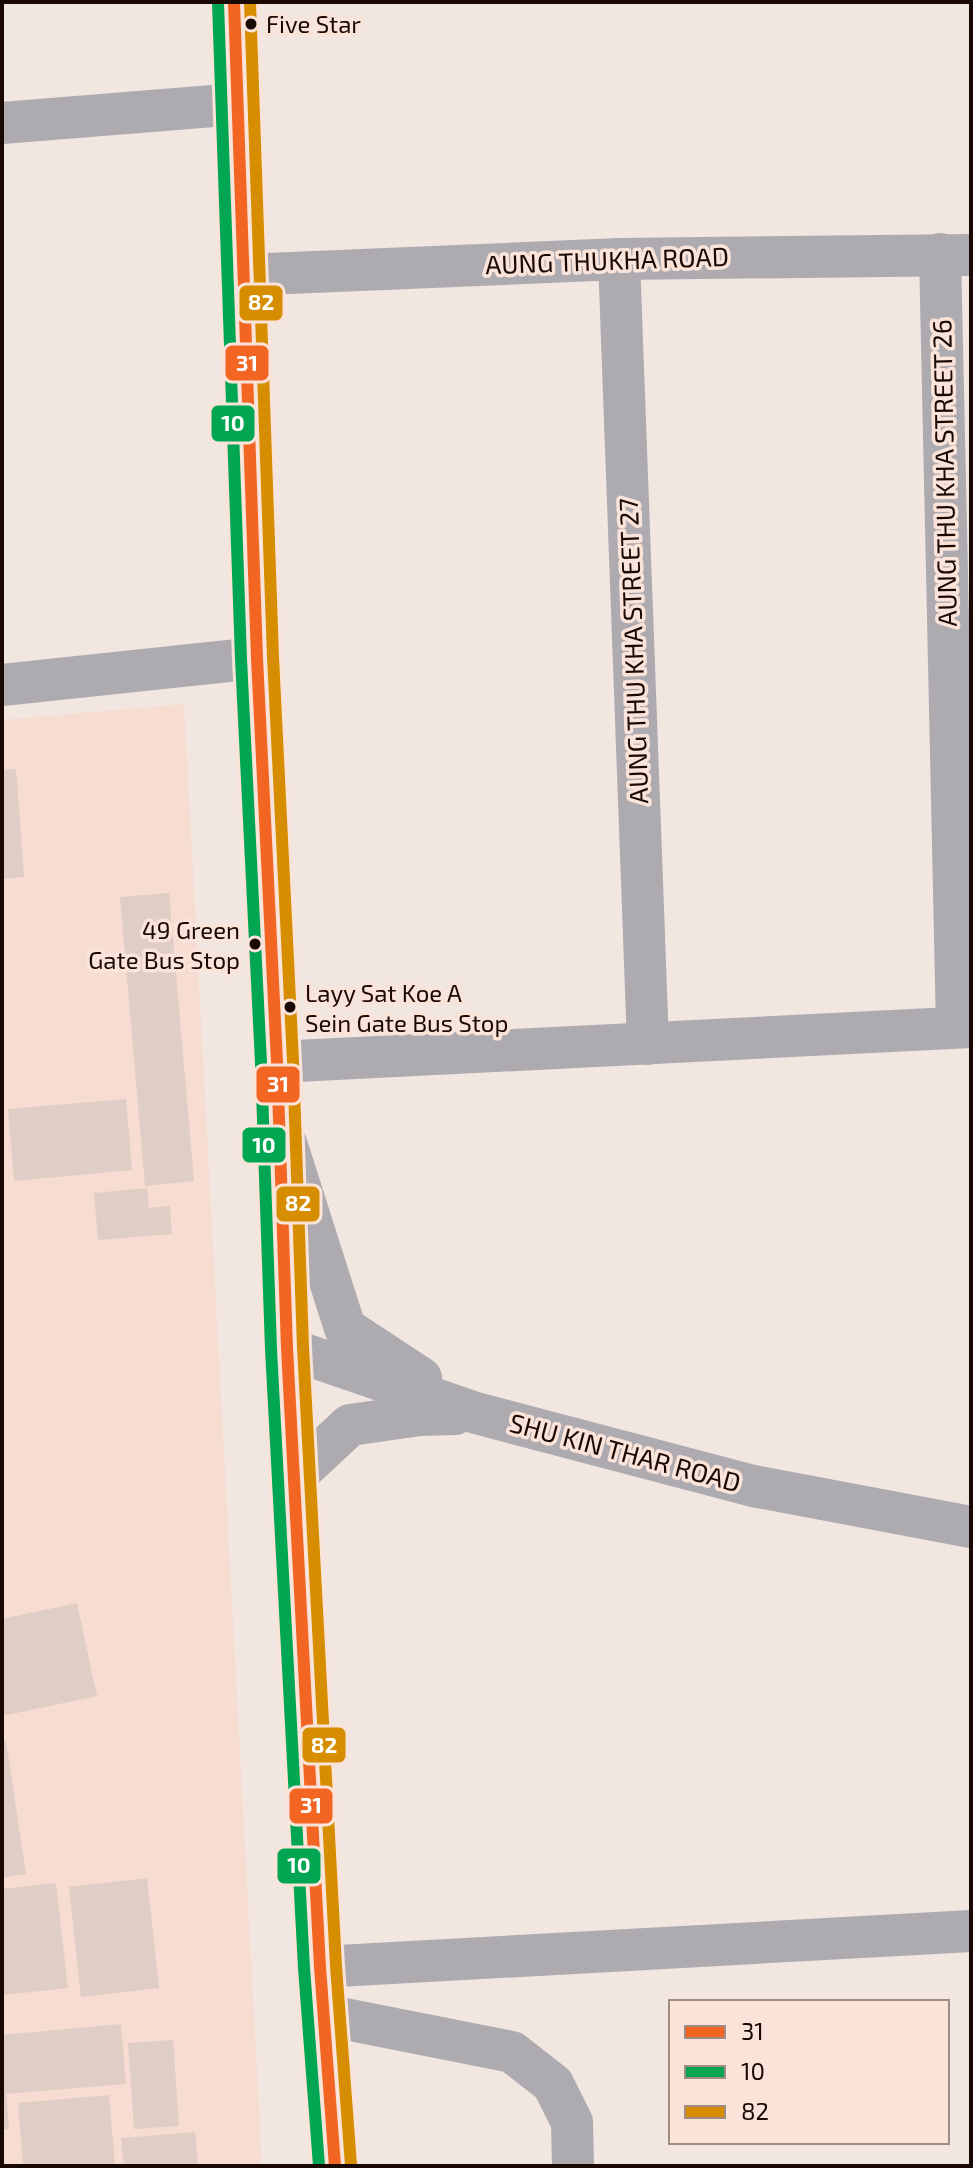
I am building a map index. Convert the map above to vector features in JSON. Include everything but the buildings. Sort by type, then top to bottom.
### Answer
[{"type":"main road","points":[[234,2],[257,658],[277,1062],[287,1348],[320,1967],[335,2166]]},
{"type":"street","points":[[2,123],[238,104]]},
{"type":"street","name":"AUNG THUKHA ROAD","points":[[244,275],[619,259],[955,254]]},
{"type":"street","name":"AUNG THU KHA STREET 26","points":[[955,254],[964,1027]]},
{"type":"street","name":"AUNG THU KHA STREET 27","points":[[619,259],[648,1044]]},
{"type":"street","points":[[2,685],[257,658]]},
{"type":"street","points":[[277,1062],[964,1027]]},
{"type":"street","points":[[279,1118],[345,1328],[476,1413]]},
{"type":"street","name":"SHU KIN THAR ROAD","points":[[287,1348],[476,1413],[753,1486],[971,1527]]},
{"type":"street","points":[[294,1477],[350,1425],[420,1415],[476,1413]]},
{"type":"street","points":[[320,1967],[971,1931]]},
{"type":"street","points":[[325,2015],[512,2052],[553,2084],[572,2122],[573,2166]]},
{"type":"shaded area","points":[[184,704],[262,2166],[2,2166],[2,720]]},
{"type":"transit line","name":"31","points":[[234,2],[257,658],[277,1062],[287,1348],[320,1967],[335,2166]]},
{"type":"transit line","name":"82","points":[[250,2],[273,657],[293,1061],[303,1347],[336,1966],[351,2165]]},
{"type":"transit line","name":"10","points":[[218,3],[241,659],[261,1063],[271,1349],[304,1968],[319,2166]]},
{"type":"place","name":"Five Star","points":[[251,24]]},
{"type":"place","name":"49 Green Gate Bus Stop","points":[[255,944]]},
{"type":"place","name":"Layy Sat Koe A Sein Gate Bus Stop","points":[[290,1007]]}]
